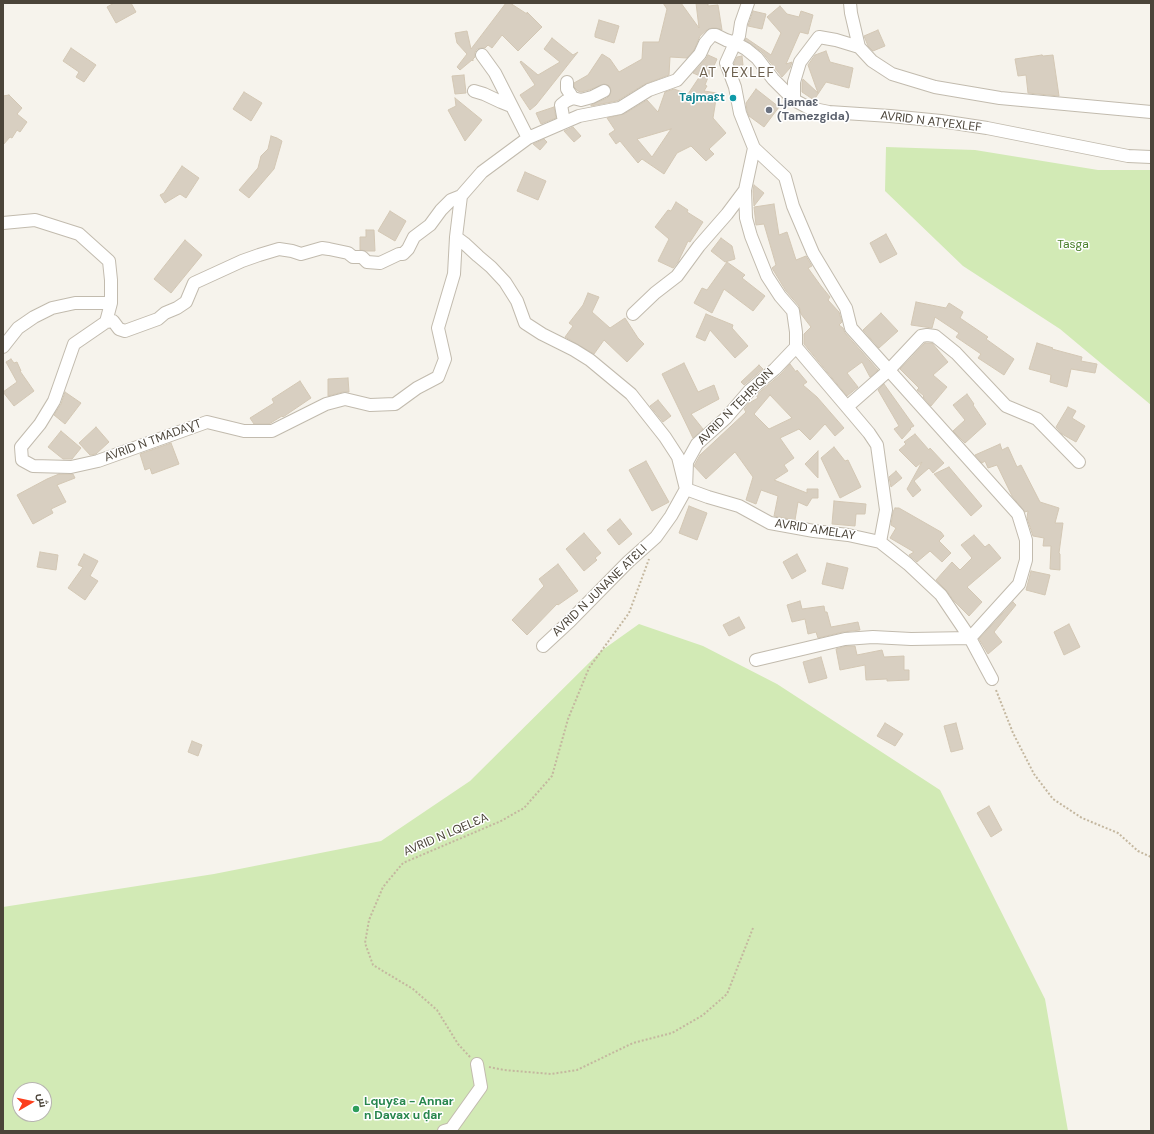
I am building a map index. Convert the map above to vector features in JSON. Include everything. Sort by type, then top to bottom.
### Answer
[{"type":"street","points":[[748,3],[741,23],[739,36],[734,43],[726,63],[735,87],[740,113],[754,148],[785,177],[793,206],[813,253],[846,308],[851,328],[1018,514],[1026,540],[1026,560],[1019,584],[970,638],[911,639],[873,637],[845,639],[756,660]]},
{"type":"street","points":[[850,3],[859,47],[872,61],[892,74],[935,87],[1000,98],[1151,112]]},
{"type":"street","points":[[3,223],[35,220],[79,234],[110,261],[112,280],[111,303],[106,322],[113,321],[119,329],[125,331],[158,319],[165,313],[186,302],[194,283],[259,254],[279,249],[301,254],[322,248],[348,253],[353,257],[362,257],[368,262],[380,263],[399,254],[403,254],[408,249],[414,237],[430,225],[441,210],[451,200],[461,196],[482,172],[528,138],[579,116],[620,108],[649,90],[677,80],[700,54],[705,42],[712,35],[716,35],[734,43]]},
{"type":"street","points":[[794,100],[794,82],[800,62],[819,37],[836,40],[859,47]]},
{"type":"street","name":"AVRID N ATYEXLEF","points":[[734,43],[746,49],[757,58],[773,79],[794,100],[809,108],[829,112],[941,121],[987,128],[1128,156],[1151,157]]},
{"type":"street","points":[[482,55],[495,73],[528,138]]},
{"type":"street","points":[[567,82],[567,89],[573,98]]},
{"type":"street","points":[[564,122],[561,105],[566,101],[573,98],[582,100],[604,91]]},
{"type":"street","points":[[474,92],[484,94],[511,106]]},
{"type":"street","points":[[754,148],[744,190],[746,218],[750,236],[767,276],[780,296],[793,311],[796,332],[796,347],[869,433],[877,445],[886,510],[880,542],[908,564],[941,595],[970,638],[992,679]]},
{"type":"street","points":[[633,314],[655,293],[677,276],[699,246],[727,214],[744,190]]},
{"type":"street","name":"AVRID N TMADAƔT","points":[[106,322],[74,344],[54,401],[40,424],[21,447],[22,460],[33,466],[71,467],[98,461],[207,422],[244,431],[272,431],[326,404],[345,399],[370,405],[395,404],[417,388],[438,377],[445,359],[438,328],[454,274],[456,237],[461,196]]},
{"type":"street","points":[[456,237],[464,242],[505,282],[517,300],[525,323],[590,360],[631,394],[665,437],[678,457],[686,489]]},
{"type":"street","points":[[3,347],[18,328],[34,317],[52,308],[75,303],[111,303]]},
{"type":"street","points":[[847,407],[889,370],[921,336],[935,336],[956,353],[1006,406],[1037,419],[1079,462]]},
{"type":"street","name":"AVRID N TEḤṚIQIN","points":[[656,537],[671,516],[686,489],[687,462],[697,444],[726,418],[750,390],[775,369],[796,347]]},
{"type":"street","name":"AVRID AMELAY","points":[[686,489],[739,506],[770,523],[814,531],[848,535],[880,542]]},
{"type":"street","name":"AVRID N JUNANE ATƐLI","points":[[544,646],[628,562],[656,537]]},
{"type":"street","points":[[444,1131],[451,1129],[481,1087],[477,1064]]},
{"type":"path","name":"AVRID N LQELƐA","points":[[477,1064],[458,1044],[437,1010],[413,988],[373,965],[365,943],[369,920],[382,887],[403,863],[501,821],[524,808],[552,776],[568,719],[589,668],[629,613],[649,558]]},
{"type":"path","points":[[992,679],[1013,733],[1034,774],[1053,799],[1082,818],[1118,833],[1138,851],[1151,857]]},
{"type":"path","points":[[477,1064],[504,1070],[551,1074],[577,1070],[633,1043],[672,1033],[703,1015],[727,994],[753,928]]},
{"type":"green space","name":"Tasga","points":[[886,147],[975,150],[1098,170],[1151,170],[1151,405],[1060,329],[963,266],[885,191]]},
{"type":"green space","points":[[639,624],[703,646],[777,684],[940,790],[1045,999],[1068,1131],[3,1131],[3,907],[214,874],[381,841],[470,781],[601,651]]},
{"type":"building","points":[[114,3],[131,3],[136,12],[116,23],[107,7]]},
{"type":"building","points":[[506,3],[510,3],[527,14],[527,12],[542,27],[518,51],[502,35],[492,48],[488,45],[485,48],[477,49],[473,61],[472,60],[460,70],[457,67],[467,54],[457,43],[455,33],[467,31],[471,49]]},
{"type":"building","points":[[663,3],[681,3],[699,28],[696,3],[708,3],[708,6],[718,5],[722,30],[712,28],[707,30],[700,36],[694,50],[687,58],[670,57],[669,75],[645,84],[617,101],[591,106],[610,95],[610,87],[604,84],[581,92],[574,87],[574,83],[588,75],[602,54],[610,59],[619,72],[642,59],[643,42],[659,42],[667,9]]},
{"type":"building","points":[[780,6],[787,14],[799,17],[801,11],[813,15],[808,34],[800,32],[786,64],[792,62],[790,68],[782,77],[762,52],[745,40],[746,38],[771,55],[781,33],[767,17]]},
{"type":"building","points":[[753,11],[766,14],[762,29],[748,26]]},
{"type":"building","points":[[599,20],[619,26],[614,43],[595,37]]},
{"type":"building","points":[[878,30],[885,46],[873,51],[868,46],[864,36]]},
{"type":"building","points":[[552,38],[573,55],[578,52],[536,105],[530,110],[520,95],[535,85],[520,62],[521,61],[538,75],[560,62],[544,49]]},
{"type":"building","points":[[71,48],[96,65],[84,82],[76,77],[79,72],[63,61]]},
{"type":"building","points":[[826,51],[830,62],[853,68],[849,88],[826,82],[814,100],[802,92],[802,83],[803,79],[818,93],[808,65],[815,55]]},
{"type":"building","points":[[708,55],[717,59],[713,68],[712,67],[705,85],[707,86],[704,91],[717,93],[713,118],[726,133],[709,149],[714,154],[706,161],[691,146],[677,153],[664,174],[642,159],[638,163],[620,141],[616,144],[609,134],[615,130],[607,118],[624,114],[647,100],[658,112],[665,92],[674,89],[688,94],[700,76],[693,73]],"holes":[[[671,129],[652,157],[637,139]]]},
{"type":"building","points":[[1053,55],[1059,96],[1028,93],[1026,75],[1018,76],[1015,59]]},
{"type":"building","points":[[742,56],[743,65],[735,66],[734,63],[737,57]]},
{"type":"building","points":[[464,75],[466,93],[455,94],[452,76]]},
{"type":"building","points":[[756,89],[779,107],[764,127],[749,116],[747,111],[746,103]]},
{"type":"building","points":[[244,92],[262,103],[251,121],[233,109]]},
{"type":"building","points":[[9,95],[22,108],[17,114],[27,122],[20,132],[17,130],[12,138],[10,137],[3,145],[3,96]]},
{"type":"building","points":[[455,98],[482,120],[465,141],[448,110],[456,106]]},
{"type":"building","points":[[554,107],[556,118],[541,124],[536,113]]},
{"type":"building","points":[[573,127],[581,136],[574,142],[564,131]]},
{"type":"building","points":[[271,136],[282,141],[274,169],[249,198],[239,190],[258,168],[261,156],[268,149]]},
{"type":"building","points":[[544,139],[547,142],[540,150],[533,144]]},
{"type":"building","points":[[182,166],[199,178],[186,198],[180,194],[165,203],[160,195],[164,193]]},
{"type":"building","points":[[525,172],[546,181],[538,200],[517,191]]},
{"type":"building","points":[[754,185],[764,193],[754,206],[753,191]]},
{"type":"building","points":[[676,202],[688,210],[687,212],[703,222],[690,242],[688,241],[678,262],[673,268],[658,261],[669,239],[655,227],[668,210],[671,211]]},
{"type":"building","points":[[774,204],[779,235],[787,232],[796,260],[806,256],[812,266],[808,268],[830,297],[828,300],[839,312],[842,322],[839,325],[878,370],[870,377],[862,362],[847,373],[858,387],[847,396],[804,344],[804,334],[811,327],[801,314],[799,306],[786,291],[772,268],[776,265],[764,224],[756,225],[754,207]]},
{"type":"building","points":[[390,211],[406,221],[395,241],[378,231]]},
{"type":"building","points":[[366,230],[374,230],[375,251],[360,250],[360,237],[366,237]]},
{"type":"building","points":[[886,234],[897,254],[880,263],[870,243]]},
{"type":"building","points":[[721,238],[732,246],[735,259],[725,262],[711,251]]},
{"type":"building","points":[[185,240],[202,255],[171,293],[154,279]]},
{"type":"building","points":[[727,262],[745,275],[742,278],[765,296],[753,311],[724,289],[712,313],[694,303],[702,288],[707,290]]},
{"type":"building","points":[[588,293],[599,297],[592,312],[610,328],[625,318],[638,338],[644,344],[627,362],[604,340],[594,354],[565,337],[573,326],[569,323],[583,305]]},
{"type":"building","points":[[916,302],[946,308],[949,303],[963,312],[960,318],[988,337],[986,339],[1014,359],[1004,375],[978,358],[981,354],[956,337],[959,333],[935,317],[932,328],[911,325]]},
{"type":"building","points":[[881,313],[898,331],[879,348],[863,330]]},
{"type":"building","points":[[706,314],[733,325],[732,328],[748,346],[735,358],[710,330],[705,341],[696,337]]},
{"type":"building","points":[[925,343],[932,343],[948,362],[933,375],[947,387],[931,406],[923,397],[924,396],[917,390],[919,388],[900,369]]},
{"type":"building","points":[[1037,343],[1053,348],[1052,349],[1082,357],[1081,361],[1097,364],[1095,373],[1071,369],[1067,387],[1050,382],[1051,375],[1029,369]]},
{"type":"building","points":[[11,359],[14,363],[17,362],[20,371],[34,391],[14,406],[3,392],[17,382],[6,362]]},
{"type":"building","points":[[684,363],[698,392],[714,385],[719,399],[691,414],[703,429],[693,438],[662,374]]},
{"type":"building","points":[[790,364],[807,382],[803,385],[817,397],[844,428],[835,436],[825,424],[810,440],[799,429],[780,438],[794,458],[784,465],[788,471],[774,480],[807,493],[807,489],[818,489],[818,498],[812,498],[807,506],[798,502],[795,520],[774,516],[778,496],[761,490],[756,504],[746,500],[753,477],[735,452],[706,479],[694,466],[700,455],[746,412],[744,409],[749,403],[758,398],[756,395],[780,375]],"holes":[[[770,395],[792,418],[769,429],[754,414]]]},
{"type":"building","points":[[759,365],[763,369],[744,385],[741,382]]},
{"type":"building","points":[[348,378],[349,392],[328,396],[328,379]]},
{"type":"building","points":[[300,381],[311,398],[283,417],[282,416],[269,424],[254,424],[250,418],[274,403],[272,399]]},
{"type":"building","points":[[884,384],[914,426],[910,428],[911,429],[902,439],[894,429],[899,426],[878,390]]},
{"type":"building","points":[[65,392],[81,403],[65,424],[54,415],[61,404]]},
{"type":"building","points":[[967,394],[986,424],[965,443],[953,431],[965,420],[953,405]]},
{"type":"building","points":[[658,400],[671,416],[663,422],[650,406]]},
{"type":"building","points":[[1068,407],[1076,411],[1072,418],[1085,426],[1076,442],[1062,434],[1056,427]]},
{"type":"building","points":[[96,427],[109,442],[96,454],[90,455],[79,443]]},
{"type":"building","points":[[61,431],[81,448],[72,459],[63,459],[48,447]]},
{"type":"building","points":[[915,434],[929,450],[930,448],[944,463],[933,473],[929,468],[914,481],[921,490],[913,497],[907,489],[922,462],[916,467],[899,450],[906,444],[904,442]]},
{"type":"building","points":[[171,443],[179,464],[152,474],[150,468],[145,470],[140,454]]},
{"type":"building","points":[[1000,444],[1002,450],[1008,447],[1017,467],[1021,465],[1040,502],[1059,508],[1055,523],[1063,523],[1059,553],[1060,570],[1050,569],[1051,546],[1043,546],[1044,538],[1033,536],[1027,518],[1028,511],[1025,512],[1012,496],[997,465],[988,468],[985,461],[982,463],[975,455]]},
{"type":"building","points":[[834,447],[845,461],[848,460],[861,487],[840,498],[821,458]]},
{"type":"building","points":[[818,451],[818,478],[805,464]]},
{"type":"building","points":[[646,461],[669,502],[652,511],[629,470]]},
{"type":"building","points":[[949,467],[982,506],[971,516],[934,474]]},
{"type":"building","points":[[896,471],[902,478],[891,487],[889,477]]},
{"type":"building","points":[[59,474],[73,474],[75,478],[57,485],[66,502],[51,509],[53,513],[33,524],[17,495]]},
{"type":"building","points":[[834,501],[866,504],[865,514],[856,514],[855,526],[832,524]]},
{"type":"building","points":[[689,506],[707,513],[697,540],[679,533]]},
{"type":"building","points":[[895,508],[899,508],[941,532],[944,536],[939,541],[951,553],[942,562],[930,551],[917,562],[909,555],[914,552],[890,538],[896,528],[891,525]]},
{"type":"building","points":[[620,519],[632,534],[619,545],[607,530]]},
{"type":"building","points":[[584,533],[601,553],[595,558],[597,560],[584,571],[566,549]]},
{"type":"building","points":[[974,535],[985,547],[989,544],[1001,558],[967,587],[982,602],[969,616],[936,580],[952,562],[960,570],[972,558],[961,545]]},
{"type":"building","points":[[40,552],[58,555],[56,570],[37,567]]},
{"type":"building","points":[[84,554],[98,561],[90,576],[98,581],[85,600],[68,588],[83,567],[78,565]]},
{"type":"building","points":[[797,554],[806,571],[792,579],[783,562]]},
{"type":"building","points":[[827,563],[848,568],[843,589],[822,584]]},
{"type":"building","points":[[558,564],[578,591],[558,605],[557,604],[527,635],[512,620],[544,586],[539,579]]},
{"type":"building","points":[[1031,571],[1050,575],[1045,595],[1026,590]]},
{"type":"building","points":[[800,601],[802,609],[824,606],[831,627],[858,622],[860,630],[843,632],[818,638],[816,632],[808,634],[805,619],[792,622],[787,605]]},
{"type":"building","points":[[1013,602],[1016,605],[994,632],[1002,642],[988,654],[979,639]]},
{"type":"building","points":[[739,617],[745,628],[729,636],[723,625]]},
{"type":"building","points":[[1069,624],[1080,647],[1064,655],[1054,632]]},
{"type":"building","points":[[846,646],[855,646],[857,655],[882,650],[884,657],[904,656],[904,670],[909,670],[909,680],[866,680],[865,665],[840,670],[836,649]]},
{"type":"building","points":[[821,657],[827,678],[809,683],[803,662]]},
{"type":"building","points":[[885,723],[903,734],[895,746],[877,736]]},
{"type":"building","points":[[956,723],[963,749],[951,752],[944,726]]},
{"type":"building","points":[[192,741],[202,745],[198,756],[188,752]]},
{"type":"building","points":[[989,806],[1002,830],[991,837],[977,813]]},
{"type":"place","name":"Tajmaɛt","points":[[733,98]]},
{"type":"place","name":"Ljamaɛ (Tamezgida)","points":[[769,110]]},
{"type":"place","name":"Lquyɛa - Annar n Davax u ḍar","points":[[356,1109]]},
{"type":"district","name":"AT YEXLEF","points":[[737,73]]}]
